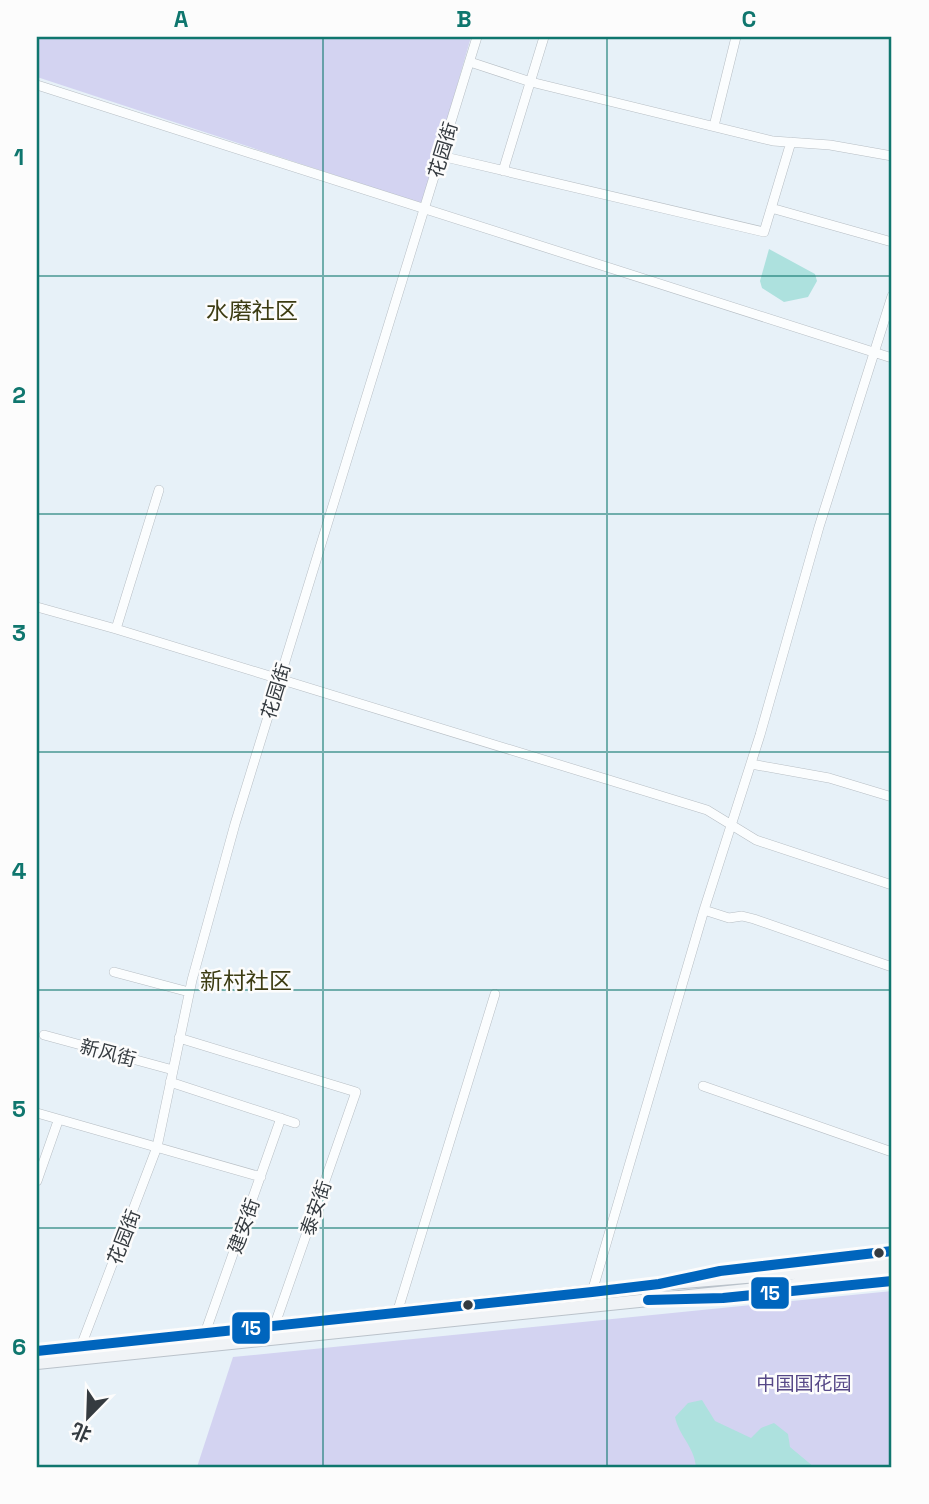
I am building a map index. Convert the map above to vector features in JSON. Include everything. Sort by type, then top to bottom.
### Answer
[{"type":"main road","points":[[659,1284],[720,1271],[892,1251]]},
{"type":"main road","points":[[37,1351],[275,1324],[349,1324],[397,1313],[659,1284],[892,1265]]},
{"type":"main road","points":[[37,1363],[349,1324],[661,1299],[892,1275]]},
{"type":"main road","points":[[661,1299],[723,1298],[892,1281]]},
{"type":"street","name":"花园街","points":[[81,1346],[157,1147],[189,992],[235,824],[477,37]]},
{"type":"street","points":[[503,171],[544,37]]},
{"type":"street","points":[[714,126],[736,37]]},
{"type":"street","points":[[470,62],[531,82],[773,141],[830,145],[892,156]]},
{"type":"street","points":[[37,85],[892,358]]},
{"type":"street","points":[[441,156],[764,232],[791,142]]},
{"type":"street","points":[[771,208],[892,242]]},
{"type":"street","points":[[592,1292],[704,910],[751,764],[819,527],[891,302]]},
{"type":"street","points":[[116,629],[159,490]]},
{"type":"street","points":[[37,607],[280,678],[707,810],[756,840],[892,886]]},
{"type":"street","points":[[751,764],[829,778],[892,797]]},
{"type":"street","points":[[704,910],[729,918],[742,916],[754,919],[892,967]]},
{"type":"street","points":[[114,972],[189,992]]},
{"type":"street","points":[[397,1313],[495,994]]},
{"type":"street","name":"新风街","points":[[44,1035],[173,1070]]},
{"type":"street","name":"泰安街","points":[[180,1038],[356,1091],[275,1324]]},
{"type":"street","points":[[170,1082],[295,1122]]},
{"type":"street","points":[[703,1086],[892,1152]]},
{"type":"street","points":[[37,1113],[261,1177]]},
{"type":"street","name":"建安街","points":[[205,1334],[281,1118]]},
{"type":"street","points":[[37,1181],[58,1121]]},
{"type":"green space","points":[[37,37],[471,37],[423,204],[37,77]]},
{"type":"green space","name":"中国国花园","points":[[892,1291],[892,1467],[197,1467],[233,1357]]},
{"type":"shaded area","points":[[769,249],[815,274],[817,281],[808,297],[784,302],[762,288],[760,281]]},
{"type":"shaded area","points":[[702,1400],[715,1421],[751,1438],[761,1428],[774,1423],[788,1434],[790,1447],[814,1467],[696,1467],[675,1417],[688,1403]]},
{"type":"transit line","name":"15","points":[[37,1351],[592,1292],[659,1284],[720,1271],[892,1251]]},
{"type":"transit line","name":"15","points":[[648,1300],[723,1298],[892,1281]]},
{"type":"district","name":"水磨社区","points":[[252,311]]},
{"type":"district","name":"新村社区","points":[[246,981]]}]
